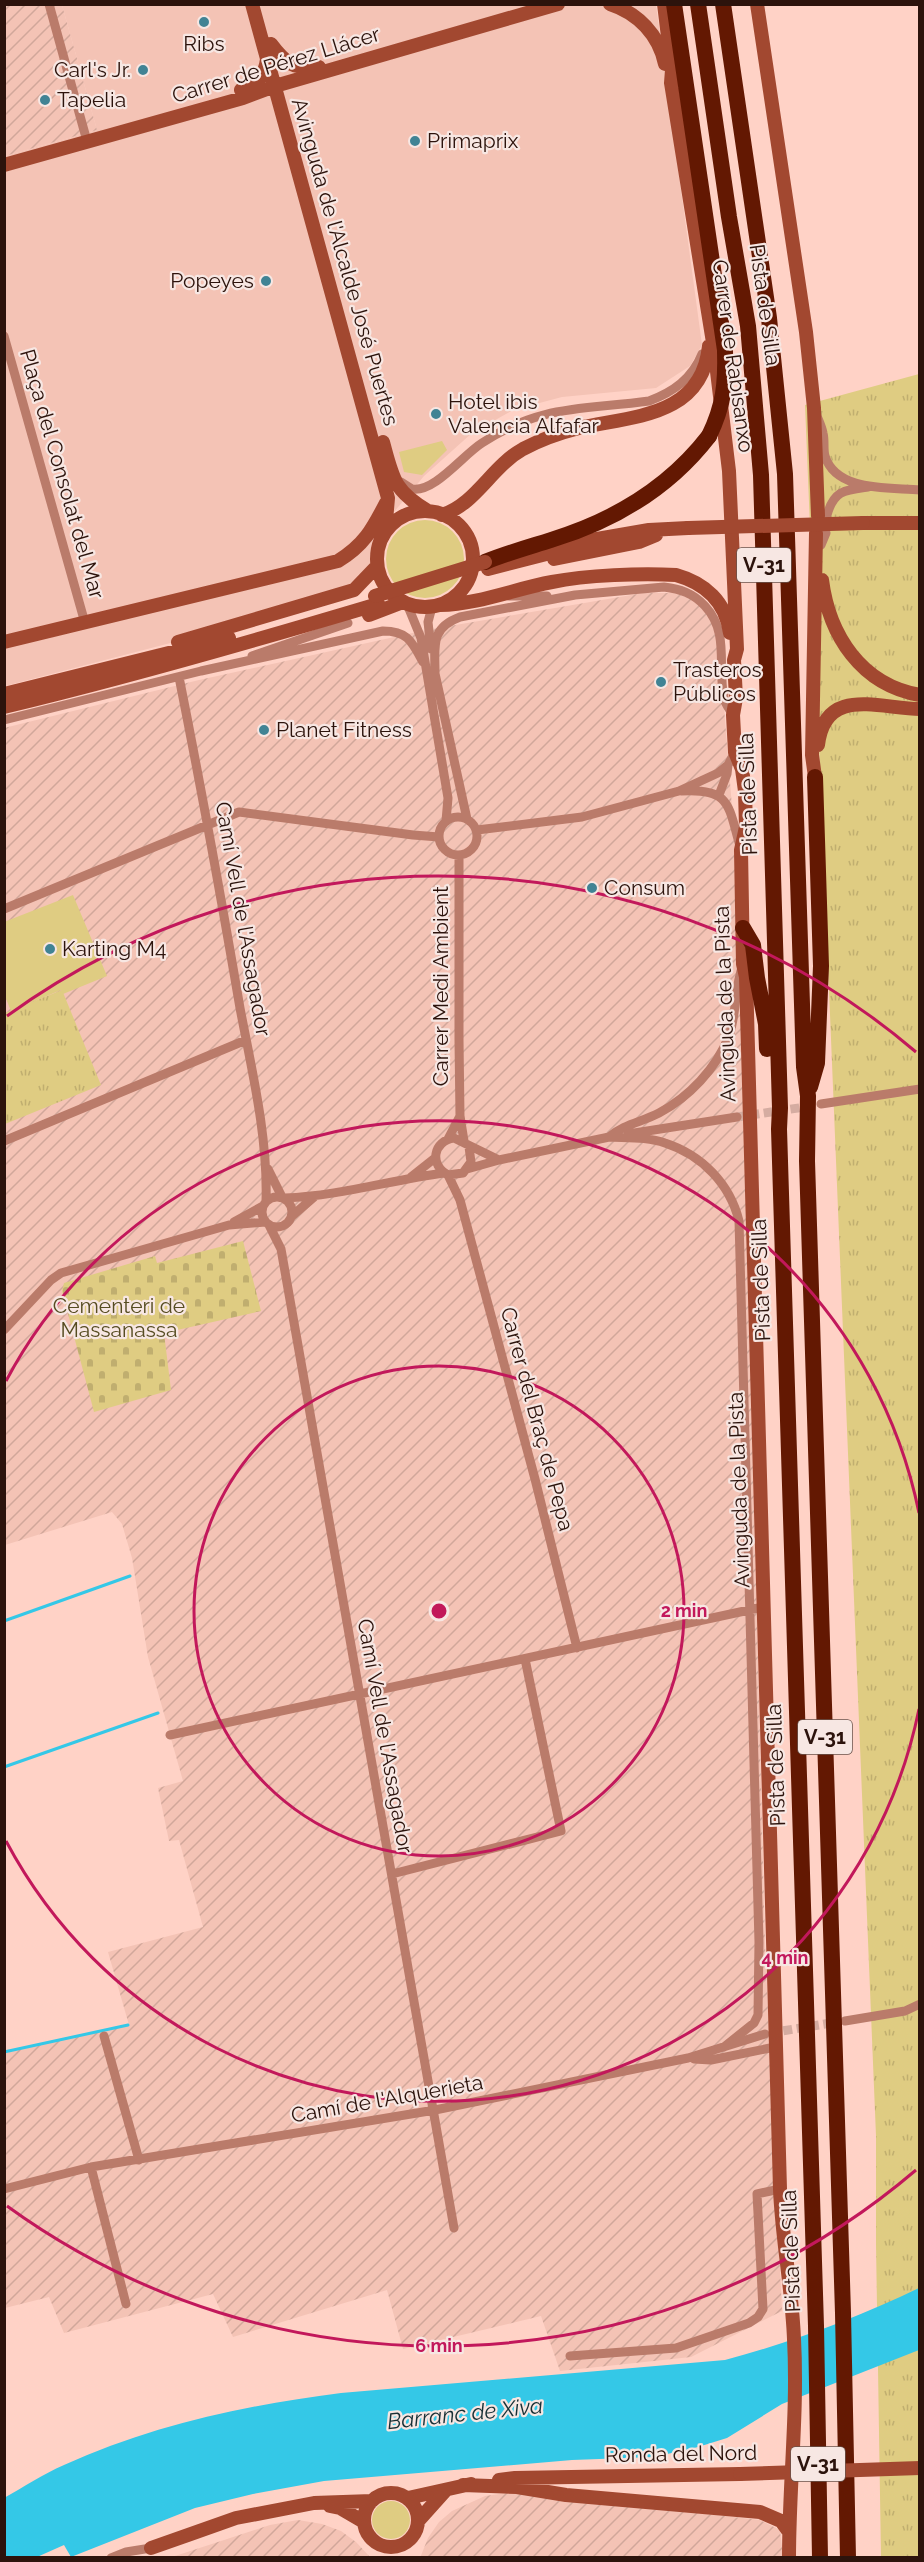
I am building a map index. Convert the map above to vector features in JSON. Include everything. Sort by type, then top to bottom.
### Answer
[{"type":"highway","points":[[486,565],[596,524],[649,494],[692,458],[709,435],[719,416],[726,383],[724,350],[674,4]]},
{"type":"highway","name":"Pista de Silla","points":[[698,4],[729,217],[748,326],[761,475],[780,1096],[778,1129],[816,2326],[820,2558]]},
{"type":"highway","name":"Pista de Silla","points":[[723,4],[769,318],[785,474],[804,1055],[814,1100],[807,1173],[843,2313],[848,2558]]},
{"type":"highway","points":[[814,1100],[821,966],[815,777]]},
{"type":"highway","points":[[743,928],[753,945],[766,1024],[769,1107],[778,1129]]},
{"type":"highway","points":[[848,2517],[857,2558]]},
{"type":"highway","points":[[813,2558],[819,2537]]},
{"type":"street","points":[[49,4],[85,134]]},
{"type":"street","name":"Avinguda de l'Alcalde José Puertes","points":[[252,4],[269,50],[394,483],[408,499],[435,513]]},
{"type":"street","name":"Avinguda de l'Alcalde José Puertes","points":[[260,4],[269,50]]},
{"type":"street","name":"Carrer de Pérez Llácer","points":[[4,157],[250,87],[263,73],[269,50],[300,68],[321,67],[532,4]]},
{"type":"street","name":"Carrer de Pérez Llácer","points":[[4,165],[243,98],[279,84],[558,4]]},
{"type":"street","points":[[610,4],[630,14],[652,33],[662,52],[671,83]]},
{"type":"street","name":"Carrer de Rabisanxo","points":[[664,4],[672,70],[671,83],[715,355],[729,471],[737,649],[734,660],[736,698],[733,715],[735,752],[742,769],[745,791],[746,827],[741,850]]},
{"type":"street","points":[[757,4],[799,271],[823,515]]},
{"type":"street","name":"Avinguda de l'Alcalde José Puertes","points":[[279,84],[388,498],[385,532]]},
{"type":"street","points":[[393,474],[412,489],[430,487],[481,443],[528,419],[572,408],[649,401],[668,393],[693,372],[710,335]]},
{"type":"street","points":[[446,821],[448,798],[423,662],[421,638],[405,603],[386,587],[377,566],[377,554],[385,532],[404,516],[435,513],[461,507],[506,461],[535,443],[576,429],[651,414],[677,402],[689,392],[704,369],[710,335]]},
{"type":"street","name":"Plaça del Consolat del Mar","points":[[4,336],[86,623]]},
{"type":"street","points":[[814,408],[823,431],[825,454],[830,467],[838,476],[849,481],[876,486],[920,490]]},
{"type":"street","points":[[823,515],[831,502],[845,490],[876,486]]},
{"type":"street","points":[[4,642],[338,561],[353,551],[370,534],[388,498]]},
{"type":"street","points":[[435,513],[455,522],[465,532],[471,546],[473,560],[464,587]]},
{"type":"street","points":[[6,700],[111,674],[225,639],[376,600],[486,565],[603,536],[688,528],[920,523]]},
{"type":"street","points":[[486,565],[688,528]]},
{"type":"street","points":[[467,819],[455,817],[446,821],[442,826],[439,837],[445,850],[459,856],[473,849],[478,839],[477,830],[467,819],[435,673],[428,622],[436,606],[453,598],[464,587],[483,578],[557,558],[639,542],[656,535]]},
{"type":"street","points":[[815,777],[812,755],[821,536],[824,595],[829,616],[840,639],[857,662],[881,681],[920,695]]},
{"type":"street","points":[[111,674],[158,648],[354,590],[377,566]]},
{"type":"street","points":[[4,720],[201,671],[405,603],[436,606],[461,604],[569,579],[662,574],[690,579],[704,586],[724,610],[729,624],[734,660]]},
{"type":"street","name":"Carrer de Rabisanxo","points":[[575,596],[664,587],[690,594],[713,615],[719,627],[724,700],[733,715]]},
{"type":"street","points":[[501,596],[575,596]]},
{"type":"street","points":[[435,673],[437,634],[448,621],[575,596]]},
{"type":"street","points":[[111,674],[200,663],[348,623]]},
{"type":"street","points":[[201,671],[383,631],[395,631],[411,639],[423,662]]},
{"type":"street","name":"Camí Vell de l'Assagador","points":[[179,677],[208,823],[267,1167],[264,1203]]},
{"type":"street","points":[[815,777],[819,737],[825,723],[834,712],[850,704],[864,703],[918,710]]},
{"type":"street","points":[[477,830],[582,817],[679,791],[700,790],[719,795],[728,774],[728,765],[735,752]]},
{"type":"street","points":[[679,791],[728,765]]},
{"type":"street","name":"Avinguda de la Pista","points":[[719,795],[731,813],[741,850],[743,964],[746,976],[756,1608],[763,1869],[773,1965],[781,2225],[794,2338],[795,2402],[789,2558]]},
{"type":"street","points":[[4,909],[238,812],[413,836],[439,837]]},
{"type":"street","name":"Carrer Medi Ambient","points":[[459,856],[460,1116],[467,1144]]},
{"type":"street","points":[[609,1137],[620,1128],[658,1113],[681,1098],[704,1077],[728,1037],[735,1013],[738,978],[743,964]]},
{"type":"street","points":[[4,1141],[246,1040]]},
{"type":"street","points":[[814,1100],[920,1089]]},
{"type":"street","name":"Carrer Medi Ambient","points":[[448,1139],[460,1116]]},
{"type":"street","points":[[229,1225],[273,1197],[314,1197],[411,1177],[465,1171],[499,1160],[609,1137],[737,1117]]},
{"type":"street","name":"Avinguda de la Pista","points":[[609,1137],[647,1139],[683,1150],[714,1175],[728,1191],[735,1205],[739,1221],[756,1608]]},
{"type":"street","points":[[446,1174],[438,1167],[435,1158],[438,1146],[448,1139],[467,1144],[499,1160]]},
{"type":"street","points":[[465,1171],[472,1154],[467,1144]]},
{"type":"street","points":[[411,1177],[435,1158]]},
{"type":"street","name":"Camí Vell de l'Assagador","points":[[267,1167],[284,1198]]},
{"type":"street","name":"Carrer del Braç de Pepa","points":[[460,1200],[465,1171]]},
{"type":"street","name":"Carrer del Braç de Pepa","points":[[446,1174],[460,1200],[535,1479],[577,1648]]},
{"type":"street","points":[[4,1330],[51,1280],[62,1274],[136,1250],[229,1225],[267,1223],[278,1227],[314,1197]]},
{"type":"street","points":[[284,1198],[292,1206],[289,1220]]},
{"type":"street","points":[[264,1203],[262,1214],[267,1223]]},
{"type":"street","name":"Camí Vell de l'Assagador","points":[[282,1249],[289,1220]]},
{"type":"street","name":"Camí Vell de l'Assagador","points":[[267,1223],[282,1249],[454,2228]]},
{"type":"street","points":[[170,1735],[756,1608]]},
{"type":"street","points":[[392,1874],[561,1831],[525,1659]]},
{"type":"street","points":[[762,1829],[763,1869]]},
{"type":"street","name":"Avinguda de la Pista","points":[[724,2048],[749,2028],[758,2015],[763,1869]]},
{"type":"street","points":[[759,1942],[773,1965]]},
{"type":"street","points":[[845,2021],[905,2011],[920,2004]]},
{"type":"street","name":"Camí de l'Alquerieta","points":[[4,2189],[91,2167],[435,2110],[688,2058],[765,2034]]},
{"type":"street","points":[[104,2036],[139,2160]]},
{"type":"street","name":"Camí de l'Alquerieta","points":[[688,2058],[711,2060],[775,2047]]},
{"type":"street","points":[[91,2167],[126,2304]]},
{"type":"street","points":[[570,2356],[676,2348],[749,2323],[758,2317],[762,2309],[757,2194],[780,2189]]},
{"type":"street","name":"Ronda del Nord","points":[[408,2498],[463,2485],[514,2478],[920,2468]]},
{"type":"street","points":[[463,2485],[517,2487],[566,2495],[760,2512],[781,2522],[789,2532]]},
{"type":"street","points":[[419,2520],[444,2491]]},
{"type":"street","points":[[111,2558],[126,2552],[151,2548],[236,2518],[314,2503],[372,2500],[386,2493],[401,2494],[408,2498],[418,2511],[417,2529],[404,2551],[380,2545]]},
{"type":"street","points":[[372,2500],[364,2514],[364,2522],[369,2536],[380,2545],[389,2558]]},
{"type":"street","points":[[314,2503],[340,2508],[364,2522]]},
{"type":"street","points":[[135,2558],[151,2548]]},
{"type":"shaded area","points":[[5,5],[62,5],[97,130],[5,156]]},
{"type":"shaded area","points":[[62,5],[656,5],[702,345],[690,366],[656,388],[562,397],[513,410],[472,433],[424,476],[394,512],[359,594],[5,686],[5,156],[97,130]]},
{"type":"shaded area","points":[[643,593],[686,593],[717,620],[739,894],[765,1944],[782,2311],[691,2357],[560,2371],[541,2316],[403,2349],[387,2290],[233,2337],[213,2294],[64,2333],[49,2297],[5,2308],[5,2053],[129,2025],[108,1952],[203,1927],[179,1840],[169,1841],[158,1788],[183,1781],[148,1657],[132,1558],[122,1524],[112,1512],[5,1545],[4,728],[199,680],[426,630]]},
{"type":"shaded area","points":[[514,2492],[760,2520],[780,2530],[783,2557],[420,2558],[428,2538],[439,2522],[452,2511],[485,2496]]},
{"type":"shaded area","points":[[298,2520],[322,2524],[341,2531],[356,2542],[370,2557],[172,2557],[270,2525]]},
{"type":"green space","points":[[919,374],[919,2557],[881,2557],[876,2136],[805,405]]},
{"type":"green space","points":[[442,441],[447,450],[422,475],[404,472],[399,452]]},
{"type":"green space","points":[[425,520],[440,523],[457,537],[464,559],[461,574],[447,591],[425,598],[410,595],[393,581],[386,559],[389,544],[403,527]]},
{"type":"green space","name":"Karting M4","points":[[73,895],[107,976],[63,994],[61,990],[11,1011],[5,996],[4,922]]},
{"type":"green space","points":[[62,990],[101,1085],[5,1124],[5,1013]]},
{"type":"green space","name":"Cementeri de Massanassa","points":[[243,1241],[261,1311],[164,1333],[171,1390],[94,1412],[62,1291],[64,1283],[155,1256],[157,1263]]},
{"type":"green space","points":[[391,2501],[404,2507],[410,2520],[404,2533],[391,2539],[378,2533],[372,2520],[378,2507]]},
{"type":"water","name":"Barranc de Xiva","points":[[919,2288],[919,2350],[782,2404],[727,2438],[698,2447],[654,2457],[572,2460],[324,2481],[253,2494],[195,2508],[71,2557],[64,2545],[37,2557],[5,2557],[4,2498],[64,2465],[165,2428],[200,2418],[270,2404],[341,2393],[725,2360],[824,2328]]},
{"type":"waterway","points":[[4,1621],[130,1576]]},
{"type":"waterway","points":[[4,1767],[158,1713]]},
{"type":"waterway","points":[[4,2052],[128,2025]]},
{"type":"tunnel","points":[[737,1117],[812,1106]]},
{"type":"tunnel","points":[[770,2033],[837,2022]]},
{"type":"place","name":"Ribs","points":[[204,22]]},
{"type":"place","name":"Carl's Jr.","points":[[143,70]]},
{"type":"place","name":"Tapelia","points":[[45,100]]},
{"type":"place","name":"Primaprix","points":[[415,141]]},
{"type":"place","name":"Popeyes","points":[[266,281]]},
{"type":"place","name":"Hotel ibis Valencia Alfafar","points":[[436,414]]},
{"type":"place","name":"Trasteros Públicos","points":[[661,682]]},
{"type":"place","name":"Planet Fitness","points":[[264,730]]},
{"type":"place","name":"Consum","points":[[592,888]]},
{"type":"place","name":"Karting M4","points":[[50,949]]}]
